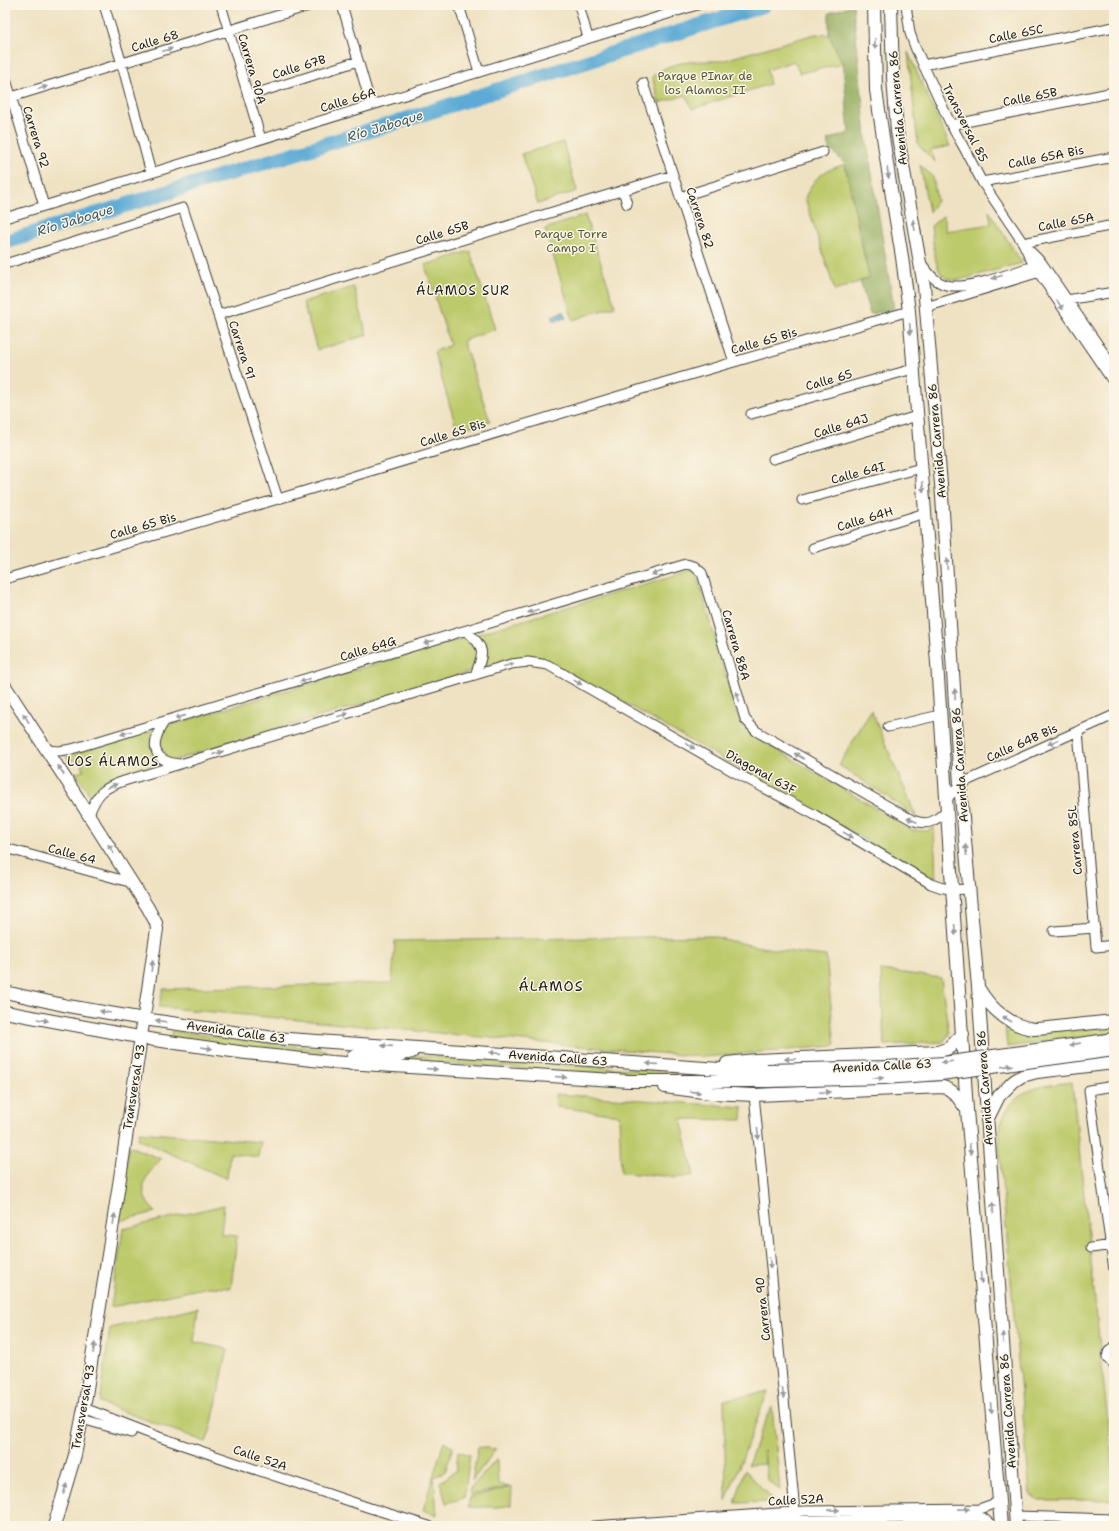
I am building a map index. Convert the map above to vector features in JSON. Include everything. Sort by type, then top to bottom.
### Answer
[{"type":"main road","name":"Avenida Carrera 86","points":[[874,5],[876,90],[909,311],[940,715],[967,1110],[1001,1526]]},
{"type":"main road","name":"Avenida Carrera 86","points":[[892,6],[893,77],[898,142],[921,263],[926,307],[945,542],[960,784],[978,987],[1016,1521]]},
{"type":"main road","name":"Transversal 93","points":[[5,686],[133,883],[152,916],[156,929],[144,1019],[83,1414],[74,1454],[54,1526]]},
{"type":"main road","points":[[978,987],[986,1000],[998,1013],[1026,1027],[1043,1028],[1114,1021]]},
{"type":"main road","name":"Avenida Calle 63","points":[[5,992],[68,1006],[144,1019],[274,1038],[734,1070],[768,1076],[884,1078],[941,1074],[1114,1050]]},
{"type":"main road","name":"Avenida Calle 63","points":[[5,1012],[141,1038],[246,1053],[351,1064],[629,1082],[768,1076],[943,1063],[1114,1039]]},
{"type":"main road","points":[[691,1067],[754,1060],[938,1052],[949,1048],[963,1034]]},
{"type":"main road","points":[[351,1064],[353,1057],[358,1054],[392,1056],[426,1049]]},
{"type":"main road","points":[[987,1121],[999,1096],[1014,1081],[1022,1076],[1037,1072],[1114,1063]]},
{"type":"main road","points":[[629,1082],[690,1091],[754,1095],[943,1087],[950,1089],[955,1093],[967,1110]]},
{"type":"street","points":[[104,5],[122,64],[151,173]]},
{"type":"street","name":"Carrera 90A","points":[[221,5],[261,139]]},
{"type":"street","name":"Calle 68","points":[[8,98],[312,5]]},
{"type":"street","points":[[342,5],[371,105]]},
{"type":"street","points":[[459,5],[479,72]]},
{"type":"street","points":[[579,5],[588,38]]},
{"type":"street","name":"Calle 66A","points":[[5,218],[697,5]]},
{"type":"street","name":"Transversal 85","points":[[906,5],[910,33],[923,65],[951,125],[982,182],[1040,268],[1114,384]]},
{"type":"street","name":"Calle 65C","points":[[923,65],[1114,27]]},
{"type":"street","name":"Calle 67B","points":[[248,96],[358,61]]},
{"type":"street","name":"Carrera 92","points":[[5,76],[8,98],[44,206]]},
{"type":"street","name":"Carrera 82","points":[[643,82],[734,362]]},
{"type":"street","name":"Calle 65B","points":[[951,125],[1114,92]]},
{"type":"street","points":[[680,197],[823,152]]},
{"type":"street","name":"Calle 65A Bis","points":[[982,182],[1114,156]]},
{"type":"street","name":"Calle 65B","points":[[218,315],[673,175]]},
{"type":"street","points":[[623,190],[627,204]]},
{"type":"street","name":"Carrera 91","points":[[5,264],[183,208],[278,499]]},
{"type":"street","name":"Calle 65A","points":[[1023,243],[1114,225]]},
{"type":"street","points":[[921,263],[929,274],[939,282],[954,286],[968,285],[1040,268]]},
{"type":"street","points":[[926,307],[1040,268]]},
{"type":"street","name":"Transversal 85","points":[[1040,268],[1111,357],[1114,368]]},
{"type":"street","points":[[1067,300],[1114,292]]},
{"type":"street","name":"Calle 65 Bis","points":[[5,579],[909,311]]},
{"type":"street","name":"Calle 65","points":[[751,414],[913,369]]},
{"type":"street","name":"Calle 64J","points":[[772,459],[917,416]]},
{"type":"street","name":"Calle 64I","points":[[802,500],[921,468]]},
{"type":"street","name":"Calle 64H","points":[[812,548],[925,513]]},
{"type":"street","name":"Calle 64G","points":[[47,750],[59,751],[72,749],[686,564],[694,566]]},
{"type":"street","name":"Carrera 88A","points":[[694,566],[699,569],[704,580],[745,719],[756,731],[912,820],[920,823],[933,822],[946,805]]},
{"type":"street","points":[[89,815],[96,799],[105,789],[124,781],[475,675],[482,658],[481,648],[476,639],[466,631]]},
{"type":"street","name":"Diagonal 63F","points":[[475,675],[520,663],[543,664],[736,773],[814,815],[931,884],[942,889],[952,891],[970,889]]},
{"type":"street","points":[[888,727],[940,715]]},
{"type":"street","name":"Calle 64B Bis","points":[[946,805],[960,784],[1114,715]]},
{"type":"street","points":[[164,722],[156,737],[155,747],[157,753],[164,760],[171,763],[181,764]]},
{"type":"street","name":"Carrera 85L","points":[[1078,731],[1096,947],[1114,945]]},
{"type":"street","name":"Calle 64","points":[[5,848],[133,883]]},
{"type":"street","points":[[1054,931],[1095,928]]},
{"type":"street","points":[[1114,1086],[1090,1090],[1114,1270]]},
{"type":"street","name":"Carrera 90","points":[[754,1095],[795,1516]]},
{"type":"street","points":[[1091,1248],[1112,1246]]},
{"type":"street","points":[[1114,1347],[1109,1350],[1107,1356],[1114,1364]]},
{"type":"street","name":"Calle 52A","points":[[83,1414],[116,1428],[412,1526]]},
{"type":"street","name":"Calle 52A","points":[[83,1414],[159,1437],[370,1508],[430,1526]]},
{"type":"street","name":"Calle 52A","points":[[593,1526],[979,1509],[999,1502]]},
{"type":"street","name":"Calle 52A","points":[[681,1526],[795,1516],[977,1517],[983,1518],[994,1526]]},
{"type":"street","points":[[1016,1521],[1114,1518]]},
{"type":"green space","points":[[853,5],[866,137],[894,309],[870,314],[860,281],[869,278],[845,164],[830,149],[827,140],[849,133],[843,64],[829,35],[829,13]]},
{"type":"green space","name":"Parque PInar de los Alamos II","points":[[815,34],[829,35],[843,64],[800,73],[794,61],[767,70],[770,84],[692,109],[686,95],[659,103],[652,77],[667,67],[684,63],[721,61]]},
{"type":"green space","points":[[908,52],[950,146],[931,150],[935,162],[918,145]]},
{"type":"green space","points":[[563,142],[577,191],[538,204],[521,154]]},
{"type":"green space","points":[[845,164],[869,278],[835,291],[805,198],[812,184],[820,175],[830,169]]},
{"type":"green space","points":[[920,165],[933,177],[937,201],[929,212]]},
{"type":"green space","points":[[989,211],[1022,263],[959,280],[950,280],[943,276],[936,260],[931,226],[944,215],[946,231],[991,224]]},
{"type":"green space","name":"Parque Torre Campo I","points":[[585,215],[615,306],[573,320],[545,229]]},
{"type":"green space","points":[[470,251],[495,329],[463,341],[490,421],[457,430],[434,352],[450,345],[425,265]]},
{"type":"green space","points":[[354,287],[367,335],[317,350],[303,302]]},
{"type":"green space","points":[[692,570],[697,574],[736,712],[741,724],[752,735],[912,830],[926,831],[934,828],[936,880],[617,699],[542,659],[531,658],[511,660],[500,663],[108,780],[97,787],[91,796],[75,773],[84,771],[80,759],[69,761],[66,756]]},
{"type":"green space","points":[[871,710],[916,816],[839,765]]},
{"type":"green space","points":[[711,936],[768,948],[826,956],[835,1046],[704,1057],[159,1007],[163,989],[392,983],[395,941]]},
{"type":"green space","points":[[881,970],[941,978],[949,1034],[943,1042],[884,1045]]},
{"type":"green space","points":[[1005,1025],[1114,1025],[1114,1033],[1007,1047]]},
{"type":"green space","points":[[172,1031],[326,1050],[326,1055],[171,1038]]},
{"type":"green space","points":[[410,1055],[752,1077],[629,1075],[359,1058]]},
{"type":"green space","points":[[1072,1082],[1114,1480],[1114,1500],[1038,1500],[1030,1494],[999,1148],[1000,1130],[1006,1112],[1012,1103],[1020,1096],[1029,1091],[1049,1085]]},
{"type":"green space","points":[[555,1094],[743,1107],[742,1120],[681,1119],[694,1175],[676,1178],[621,1173],[619,1115],[556,1107]]},
{"type":"green space","points":[[139,1132],[261,1142],[258,1157],[230,1153],[227,1179],[138,1139]]},
{"type":"green space","points":[[129,1146],[161,1159],[152,1169],[144,1184],[145,1196],[155,1212],[119,1221]]},
{"type":"green space","points":[[224,1205],[221,1234],[237,1236],[231,1288],[209,1287],[111,1307],[123,1229]]},
{"type":"green space","points":[[198,1307],[194,1342],[228,1349],[211,1428],[206,1442],[100,1403],[110,1328]]},
{"type":"green space","points":[[768,1391],[726,1501],[724,1400]]},
{"type":"green space","points":[[772,1407],[780,1490],[767,1480],[764,1451],[765,1464],[748,1465]]},
{"type":"green space","points":[[444,1441],[453,1447],[445,1472],[434,1477],[437,1515],[423,1510]]},
{"type":"green space","points":[[478,1447],[496,1449],[472,1481]]},
{"type":"green space","points":[[458,1451],[470,1455],[464,1498],[446,1503],[440,1482],[456,1471]]},
{"type":"green space","points":[[497,1459],[498,1484],[509,1487],[470,1495],[471,1488]]},
{"type":"green space","points":[[745,1470],[775,1502],[735,1503]]},
{"type":"green space","points":[[512,1487],[511,1505],[498,1507],[468,1507],[470,1497]]},
{"type":"water","points":[[563,311],[566,318],[554,321],[552,316]]},
{"type":"waterway","name":"Río Jaboque","points":[[5,242],[401,121],[764,5]]},
{"type":"district","name":"ÁLAMOS SUR","points":[[463,290]]},
{"type":"district","name":"LOS ÁLAMOS","points":[[113,761]]},
{"type":"district","name":"ÁLAMOS","points":[[551,986]]}]
